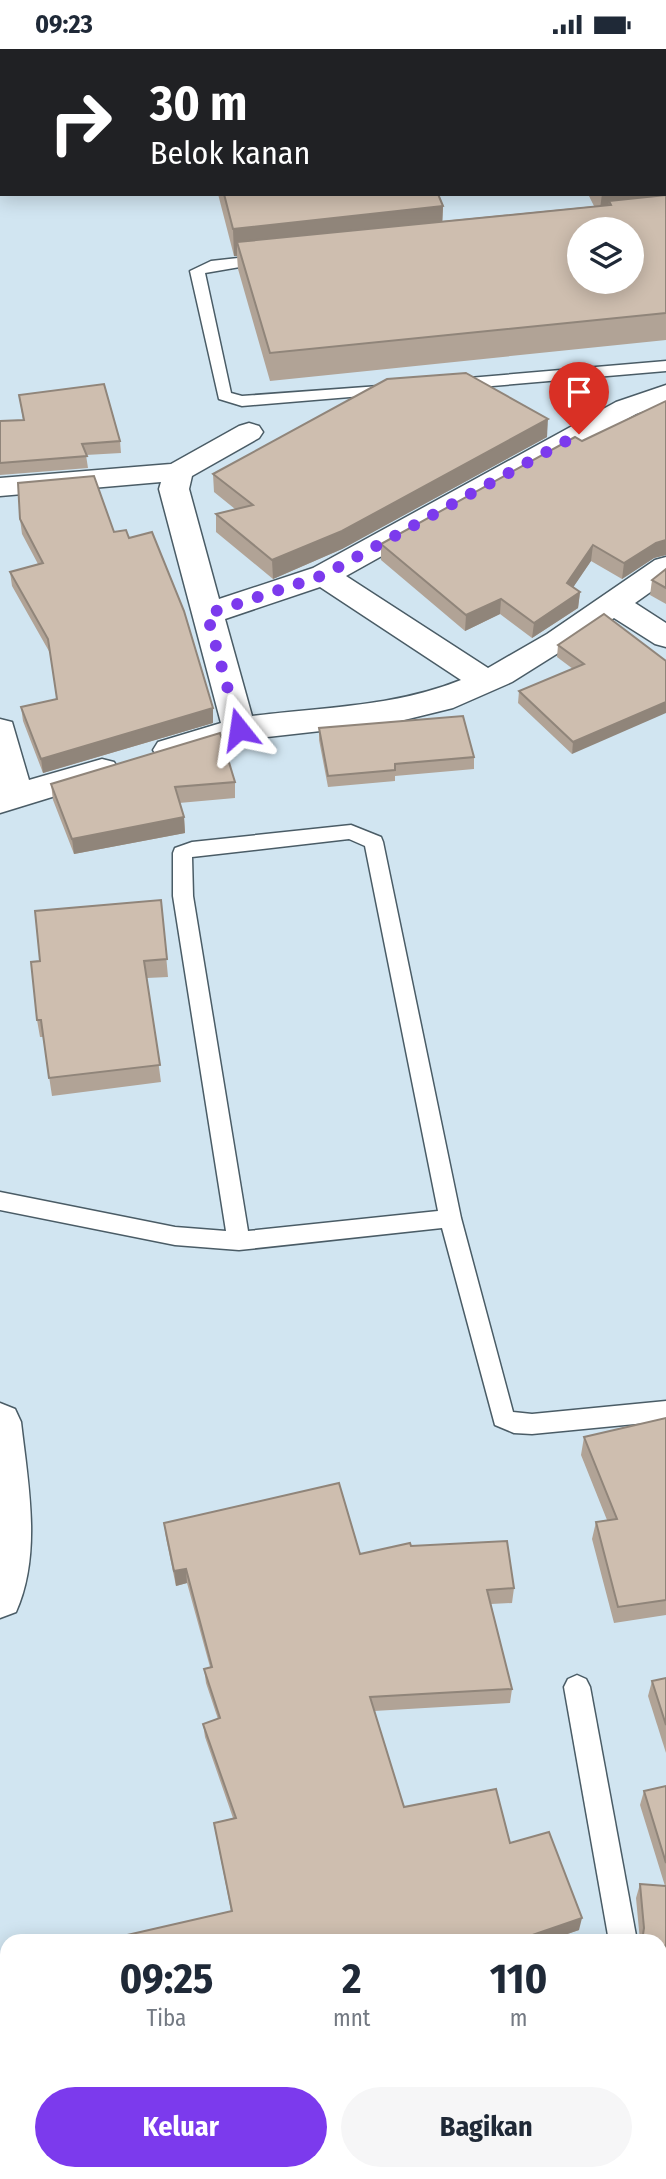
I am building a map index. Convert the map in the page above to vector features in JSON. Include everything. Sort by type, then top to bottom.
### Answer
[{"type":"street","points":[[207,614],[324,575],[626,408],[666,393]]},
{"type":"street","points":[[0,505],[176,481],[249,432]]},
{"type":"street","points":[[0,487],[176,481]]},
{"type":"street","points":[[176,481],[207,614],[239,729]]},
{"type":"street","points":[[0,730],[8,798],[239,729],[388,713],[442,700],[533,655],[666,567]]},
{"type":"street","points":[[324,575],[485,681]]},
{"type":"street","points":[[613,603],[666,637]]},
{"type":"street","points":[[0,1422],[9,1498],[2,1588]]},
{"type":"lane","points":[[275,258],[211,265],[197,271],[224,396],[242,401],[404,389]]},
{"type":"lane","points":[[444,386],[666,366]]},
{"type":"lane","points":[[240,1241],[185,910],[182,853],[192,849],[351,832],[374,842],[450,1218],[503,1418],[514,1423],[532,1424],[666,1411]]},
{"type":"lane","points":[[0,1201],[175,1236],[240,1241],[450,1218]]},
{"type":"lane","points":[[577,1687],[622,1934]]},
{"type":"building","points":[[225,196],[439,196],[443,206],[233,229]]},
{"type":"building","points":[[666,196],[666,313],[270,353],[237,242],[611,205],[609,201]]},
{"type":"building","points":[[466,373],[548,419],[342,531],[272,560],[216,514],[253,505],[213,474],[387,379]]},
{"type":"building","points":[[104,384],[120,441],[82,444],[87,456],[0,463],[0,421],[24,420],[19,395]]},
{"type":"building","points":[[666,401],[666,540],[656,543],[624,563],[593,545],[567,583],[580,592],[534,623],[501,599],[466,615],[381,544],[575,437],[582,441]]},
{"type":"building","points":[[94,476],[114,532],[126,530],[129,538],[152,532],[184,611],[213,708],[41,759],[21,707],[57,699],[48,639],[10,572],[43,563],[20,519],[18,483]]},
{"type":"building","points":[[666,569],[666,588],[652,580]]},
{"type":"building","points":[[604,614],[666,661],[666,702],[573,742],[519,691],[584,664],[558,645]]},
{"type":"building","points":[[463,716],[474,757],[395,764],[395,770],[328,776],[319,728]]},
{"type":"building","points":[[220,733],[235,782],[175,787],[184,817],[72,839],[51,784]]},
{"type":"building","points":[[161,900],[167,959],[144,961],[160,1065],[49,1078],[41,1020],[37,1020],[31,962],[40,961],[35,911]]},
{"type":"building","points":[[666,1418],[666,1600],[618,1607],[596,1522],[617,1519],[584,1437]]},
{"type":"building","points":[[339,1483],[360,1554],[410,1543],[411,1546],[507,1541],[514,1588],[487,1590],[512,1689],[370,1697],[404,1807],[496,1789],[510,1843],[549,1832],[582,1918],[535,1934],[132,1934],[232,1911],[214,1823],[236,1818],[203,1724],[220,1718],[204,1669],[212,1667],[186,1569],[174,1571],[164,1523]]},
{"type":"building","points":[[666,1678],[666,1725],[652,1681]]},
{"type":"building","points":[[666,1786],[666,1863],[644,1791]]},
{"type":"building","points":[[640,1884],[666,1886],[666,1934],[643,1934]]},
{"type":"route","points":[[239,729],[207,614],[324,575],[579,434]]}]
